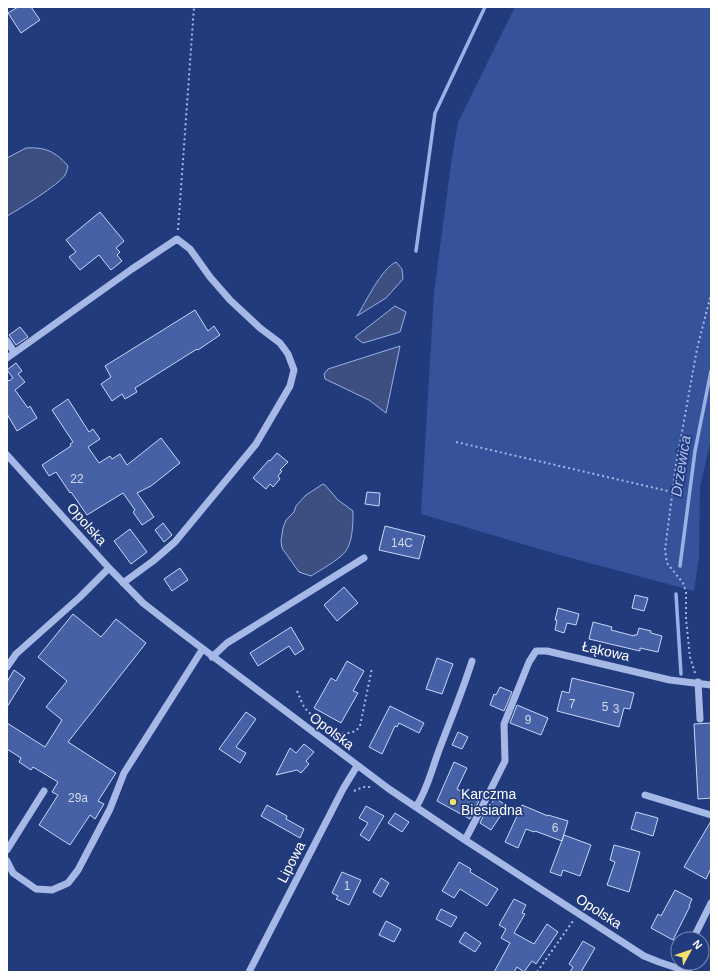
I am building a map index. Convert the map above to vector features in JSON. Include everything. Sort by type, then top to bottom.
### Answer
[{"type":"street","points":[[7,358],[132,269],[177,239],[190,249],[210,277],[230,300],[260,328],[280,343],[288,354],[294,370],[290,386],[256,444],[175,542],[124,583]]},
{"type":"street","points":[[7,341],[14,352]]},
{"type":"street","name":"Opolska","points":[[7,455],[109,568],[143,603],[202,650],[357,766],[416,808],[644,956],[685,972]]},
{"type":"street","points":[[212,657],[227,643],[364,558]]},
{"type":"street","points":[[7,667],[16,654],[80,597],[109,568]]},
{"type":"street","points":[[7,861],[13,873],[36,889],[52,890],[68,883],[78,870],[110,809],[124,774],[202,650]]},
{"type":"street","name":"Łąkowa","points":[[464,840],[505,761],[504,724],[529,662],[536,651],[547,651],[670,680],[698,682],[711,685]]},
{"type":"street","points":[[416,808],[427,786],[472,661]]},
{"type":"street","points":[[698,682],[700,718]]},
{"type":"street","name":"Lipowa","points":[[249,972],[343,789],[357,766]]},
{"type":"street","points":[[7,850],[44,791]]},
{"type":"street","points":[[645,795],[711,814]]},
{"type":"street","points":[[697,931],[711,903]]},
{"type":"path","points":[[177,239],[194,7]]},
{"type":"path","points":[[698,682],[690,657],[686,619],[686,592],[683,583],[667,563],[665,550],[676,465],[697,349],[711,294]]},
{"type":"path","points":[[456,442],[672,492]]},
{"type":"path","points":[[297,691],[308,712],[341,734],[353,732],[358,730],[360,726],[372,668]]},
{"type":"path","points":[[537,972],[578,913]]},
{"type":"shaded area","points":[[515,7],[711,7],[711,439],[700,487],[699,558],[694,591],[560,555],[421,514],[434,293],[458,122]]},
{"type":"shaded area","points":[[26,148],[39,148],[54,153],[68,166],[67,172],[62,179],[47,190],[7,216],[7,158]]},
{"type":"shaded area","points":[[396,262],[402,269],[403,279],[386,298],[357,316],[379,278]]},
{"type":"shaded area","points":[[395,306],[406,312],[400,332],[363,343],[355,337]]},
{"type":"shaded area","points":[[400,346],[386,413],[369,400],[325,379],[324,374],[328,369]]},
{"type":"shaded area","points":[[323,484],[338,500],[353,511],[352,530],[349,545],[345,552],[331,564],[311,576],[299,572],[282,548],[281,541],[286,520],[294,512],[296,506],[306,495]]},
{"type":"building","points":[[18,7],[31,7],[40,20],[21,33],[8,13]]},
{"type":"building","points":[[100,212],[124,241],[116,248],[120,252],[117,255],[122,261],[111,270],[99,255],[80,270],[69,257],[76,252],[66,240]]},
{"type":"building","points":[[195,310],[208,331],[214,326],[220,335],[135,388],[137,392],[125,399],[122,394],[112,401],[101,384],[111,377],[105,366]]},
{"type":"building","points":[[20,327],[28,337],[16,345],[9,335]]},
{"type":"building","points":[[16,363],[22,371],[18,374],[25,382],[15,390],[28,408],[30,406],[37,418],[17,431],[7,414],[7,379],[9,381],[13,378],[7,370]]},
{"type":"building","points":[[68,399],[89,432],[93,429],[100,439],[88,447],[99,463],[110,456],[112,459],[120,454],[127,465],[161,438],[180,463],[151,486],[137,493],[154,517],[142,525],[133,512],[135,510],[123,493],[87,515],[56,472],[49,476],[42,465],[71,446],[70,444],[73,442],[52,410]]},
{"type":"building","points":[[277,453],[288,462],[280,470],[282,471],[278,476],[280,479],[273,487],[270,484],[266,489],[253,478]]},
{"type":"building","points":[[367,492],[380,493],[379,506],[365,504]]},
{"type":"building","points":[[163,523],[172,535],[164,542],[155,530]]},
{"type":"building","points":[[385,526],[425,536],[419,559],[379,550]]},
{"type":"building","points":[[130,529],[147,552],[131,564],[114,541]]},
{"type":"building","points":[[180,568],[188,580],[172,591],[164,579]]},
{"type":"building","points":[[344,587],[358,603],[337,621],[324,605]]},
{"type":"building","points":[[635,595],[648,598],[644,611],[632,608]]},
{"type":"building","points":[[558,608],[579,614],[576,625],[567,623],[564,633],[555,630],[557,620],[555,620]]},
{"type":"building","points":[[73,614],[101,637],[116,619],[146,643],[68,742],[116,773],[98,801],[104,804],[95,819],[90,815],[70,845],[39,825],[58,795],[52,792],[58,782],[33,767],[31,770],[19,762],[21,758],[7,749],[7,723],[45,747],[62,720],[46,707],[67,681],[38,657]]},
{"type":"building","points":[[593,622],[612,627],[611,630],[634,636],[637,635],[639,628],[662,636],[658,652],[640,648],[640,651],[589,639]]},
{"type":"building","points":[[291,627],[304,649],[295,655],[289,646],[258,666],[250,653]]},
{"type":"building","points":[[437,658],[453,664],[442,694],[426,689]]},
{"type":"building","points":[[347,661],[364,671],[353,691],[358,693],[341,723],[314,708],[331,678],[336,681]]},
{"type":"building","points":[[14,670],[25,678],[7,707],[7,682]]},
{"type":"building","points":[[572,678],[634,693],[630,709],[624,708],[619,727],[557,711],[562,691],[569,693]]},
{"type":"building","points":[[500,687],[512,692],[504,711],[490,705],[494,694],[496,695]]},
{"type":"building","points":[[517,705],[548,718],[541,735],[510,723]]},
{"type":"building","points":[[390,706],[424,723],[419,733],[399,723],[397,727],[395,726],[382,754],[369,747]]},
{"type":"building","points":[[246,712],[256,719],[236,747],[246,753],[240,763],[219,749]]},
{"type":"building","points":[[711,723],[711,798],[698,799],[694,724]]},
{"type":"building","points":[[458,732],[468,737],[462,749],[452,745]]},
{"type":"building","points":[[304,744],[314,752],[306,761],[309,764],[301,773],[297,770],[276,775],[290,748],[296,753]]},
{"type":"building","points":[[454,762],[467,768],[457,789],[479,801],[470,819],[437,801]]},
{"type":"building","points":[[495,798],[507,806],[491,830],[480,823],[488,806],[489,807]]},
{"type":"building","points":[[267,805],[287,816],[286,819],[304,829],[300,838],[261,816]]},
{"type":"building","points":[[522,805],[548,816],[568,821],[562,841],[526,829],[518,848],[505,842]]},
{"type":"building","points":[[366,806],[384,816],[369,841],[360,835],[368,823],[359,818]]},
{"type":"building","points":[[636,812],[658,818],[653,836],[631,829]]},
{"type":"building","points":[[395,813],[409,822],[402,832],[388,823]]},
{"type":"building","points":[[711,821],[711,868],[706,879],[684,867]]},
{"type":"building","points":[[564,835],[591,845],[580,876],[563,870],[561,876],[550,872]]},
{"type":"building","points":[[614,845],[640,852],[629,892],[607,885],[615,862],[610,860]]},
{"type":"building","points":[[459,862],[471,869],[470,872],[498,889],[487,906],[460,889],[454,898],[442,891]]},
{"type":"building","points":[[342,872],[361,880],[349,905],[336,899],[338,896],[332,893]]},
{"type":"building","points":[[381,878],[389,883],[381,897],[373,892]]},
{"type":"building","points":[[675,890],[692,899],[678,931],[670,931],[670,938],[651,928],[658,914],[661,916]]},
{"type":"building","points":[[514,899],[526,905],[522,913],[525,914],[514,933],[534,944],[547,924],[558,932],[536,964],[532,961],[524,972],[517,967],[514,972],[494,972],[510,943],[501,938],[506,929],[499,925]]},
{"type":"building","points":[[441,909],[457,917],[451,927],[436,919]]},
{"type":"building","points":[[386,921],[401,929],[394,942],[379,935]]},
{"type":"building","points":[[465,932],[481,943],[475,952],[459,942]]},
{"type":"building","points":[[583,941],[595,948],[581,972],[570,972],[573,967],[569,964]]},
{"type":"waterway","points":[[416,251],[435,113],[485,7]]},
{"type":"waterway","name":"Drzewica","points":[[680,566],[695,451],[711,371]]},
{"type":"waterway","name":"Drzewica","points":[[676,594],[681,674]]},
{"type":"place","name":"Karczma Biesiadna","points":[[453,802]]}]
